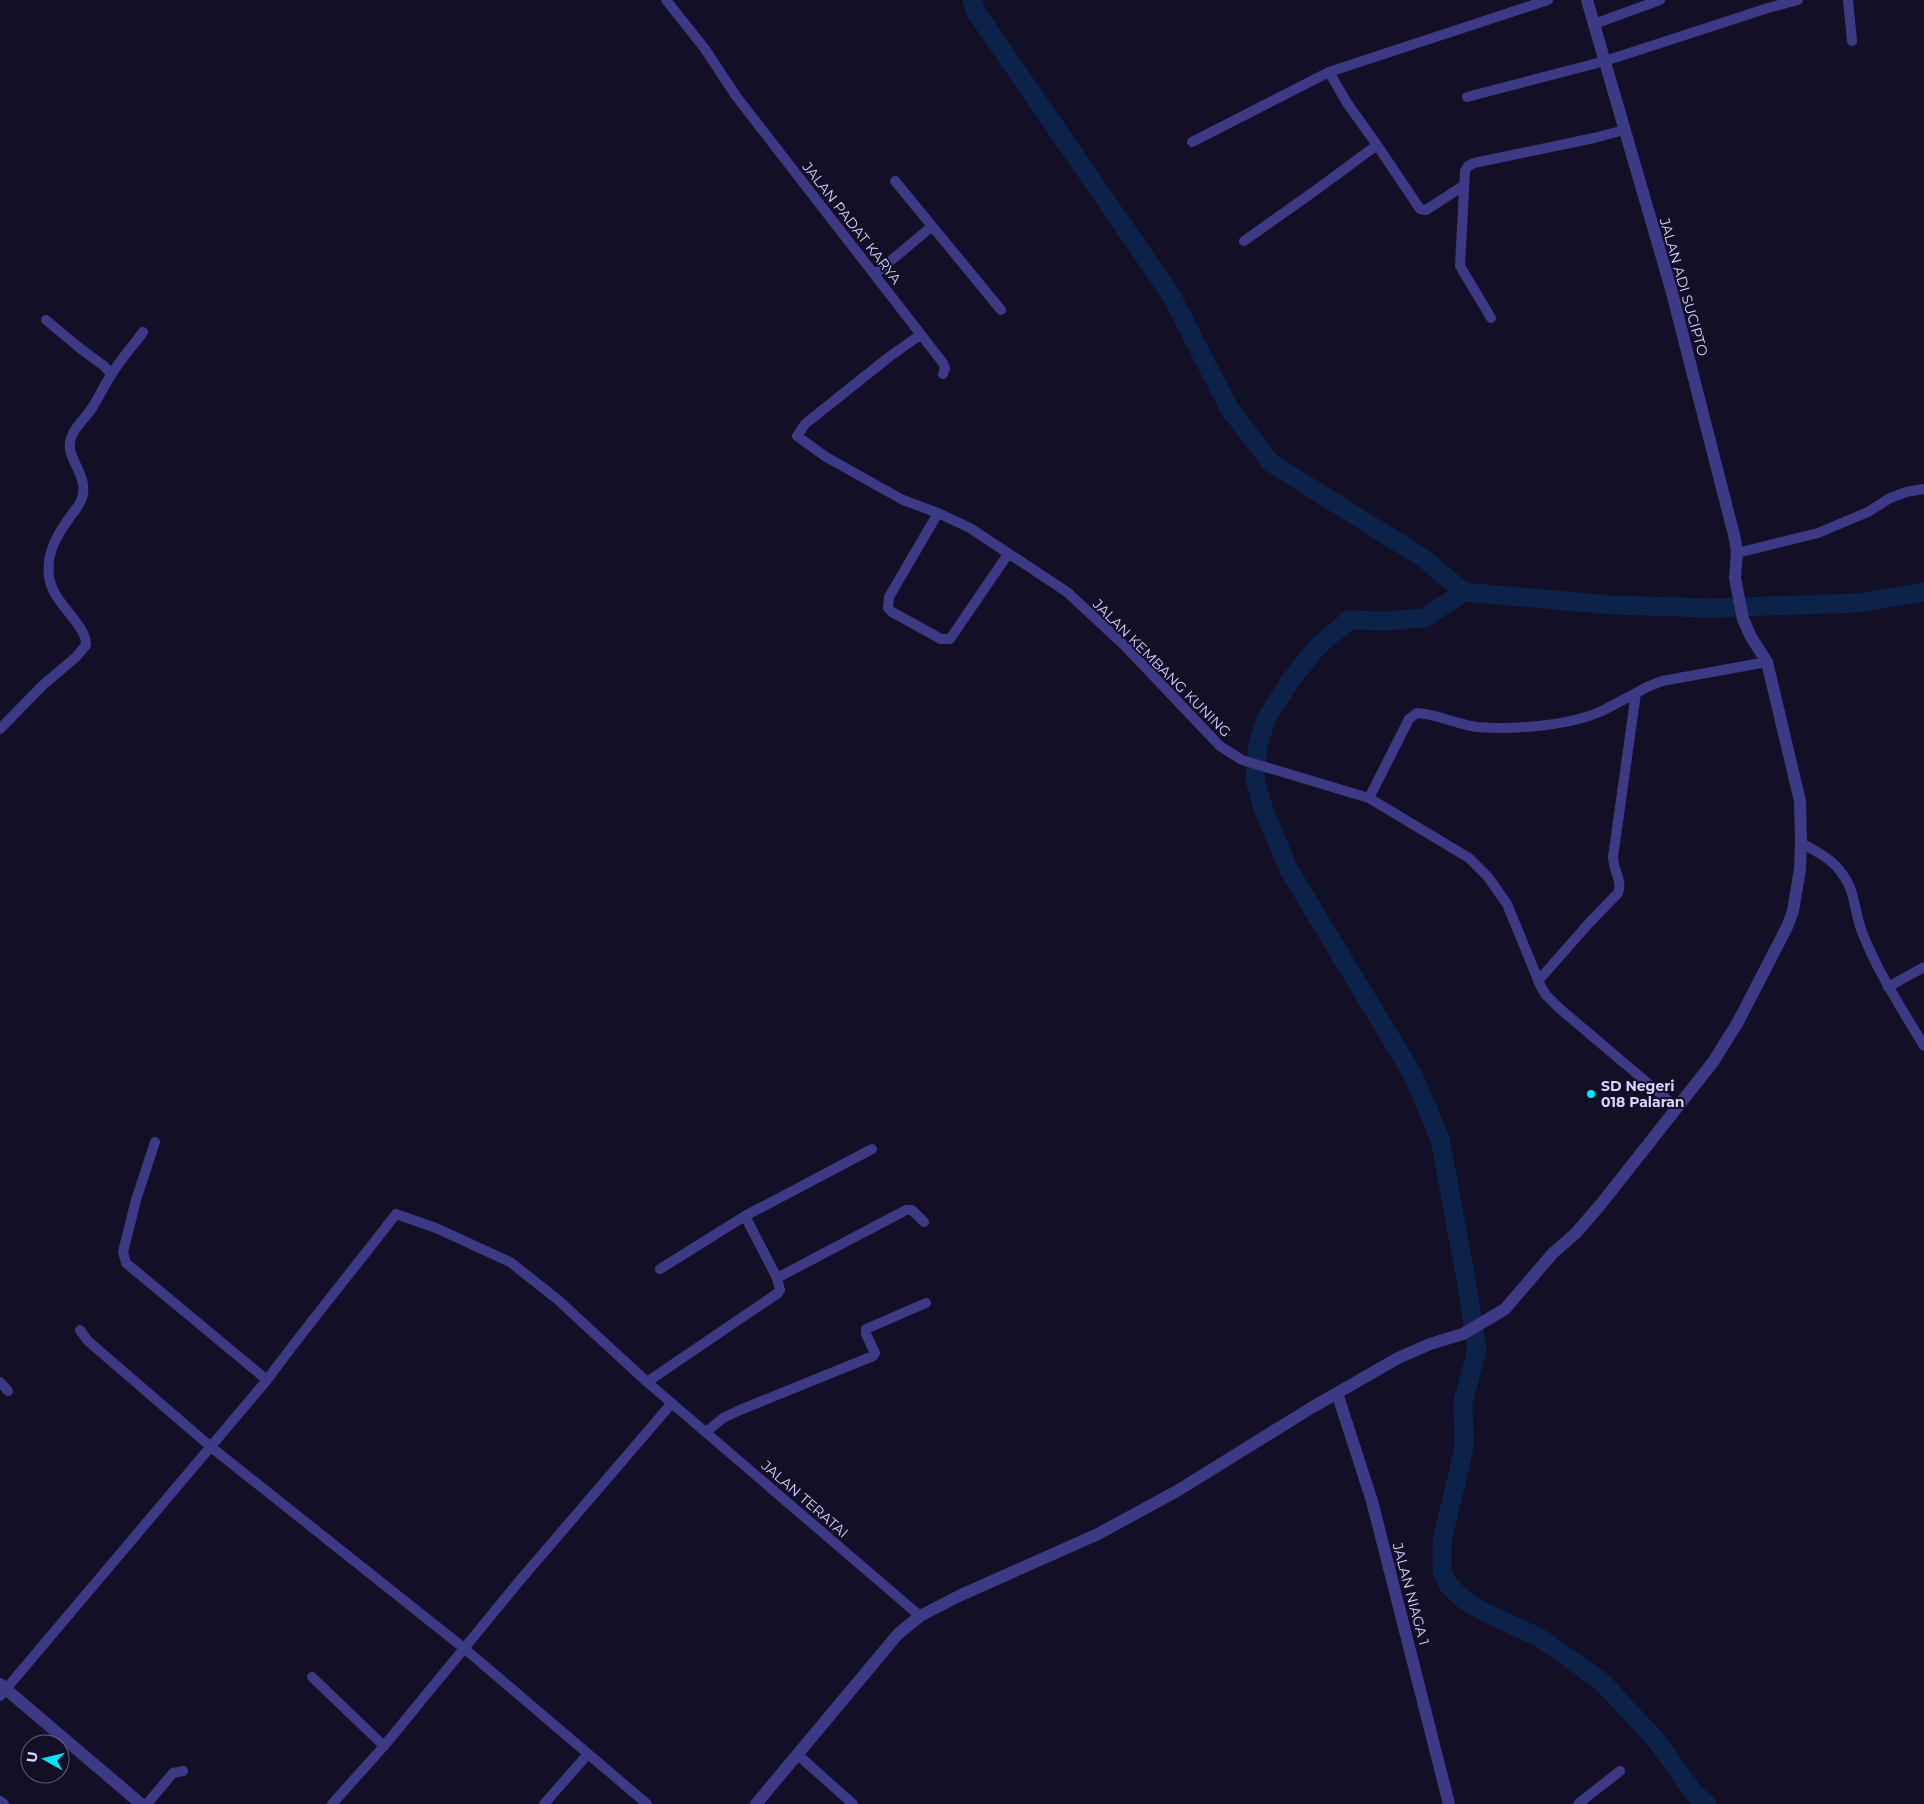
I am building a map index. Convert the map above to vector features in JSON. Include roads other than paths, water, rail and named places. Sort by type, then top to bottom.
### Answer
[{"type":"street","name":"JALAN PADAT KARYA","points":[[666,0],[704,49],[736,96],[943,363],[945,368],[943,374]]},
{"type":"street","points":[[1192,142],[1329,72],[1548,0]]},
{"type":"street","name":"JALAN ADI SUCIPTO","points":[[1587,0],[1671,289],[1715,456],[1735,539],[1737,552],[1736,585],[1743,619],[1750,637],[1767,662]]},
{"type":"street","points":[[1594,24],[1660,0]]},
{"type":"street","points":[[1467,97],[1605,61],[1798,0]]},
{"type":"street","points":[[1848,0],[1852,41]]},
{"type":"street","points":[[1329,72],[1347,103],[1420,210],[1426,210],[1463,186]]},
{"type":"street","points":[[1491,318],[1460,266],[1463,186],[1465,171],[1468,166],[1474,163],[1624,130]]},
{"type":"street","points":[[1244,241],[1377,145]]},
{"type":"street","points":[[895,181],[1001,310]]},
{"type":"street","points":[[875,274],[931,227]]},
{"type":"street","points":[[46,320],[112,374]]},
{"type":"street","points":[[0,729],[43,685],[76,657],[86,645],[85,635],[52,588],[48,568],[54,543],[82,497],[81,475],[70,452],[69,444],[72,436],[92,408],[112,374],[143,332]]},
{"type":"street","name":"JALAN KEMBANG KUNING","points":[[920,335],[889,356],[805,424],[797,436],[826,456],[903,500],[938,513],[970,528],[1067,592],[1125,646],[1229,754],[1242,760],[1369,798],[1469,858],[1488,877],[1507,904],[1538,981],[1546,995],[1676,1107]]},
{"type":"street","points":[[1737,552],[1818,533],[1868,512],[1890,498],[1906,492],[1924,489]]},
{"type":"street","points":[[938,513],[889,597],[888,608],[892,612],[941,639],[950,639],[1008,554]]},
{"type":"street","points":[[762,1802],[840,1702],[898,1634],[920,1616],[961,1595],[1098,1534],[1178,1491],[1337,1393],[1416,1350],[1463,1334],[1493,1317],[1518,1296],[1553,1254],[1576,1233],[1601,1204],[1713,1062],[1725,1044],[1794,911],[1798,890],[1801,843],[1800,801],[1767,662],[1669,680],[1647,686],[1601,711],[1575,720],[1512,727],[1477,727],[1417,713],[1410,719],[1369,798]]},
{"type":"street","points":[[1538,981],[1618,893],[1620,888],[1613,865],[1613,857],[1636,693]]},
{"type":"street","points":[[1801,843],[1834,863],[1844,876],[1862,932],[1888,987],[1924,1046]]},
{"type":"street","points":[[1888,987],[1924,967]]},
{"type":"street","points":[[141,1804],[2,1690],[211,1447],[266,1380],[172,1301],[150,1285],[123,1259],[123,1252],[136,1200],[155,1142]]},
{"type":"street","points":[[660,1270],[745,1216],[872,1148]]},
{"type":"street","points":[[777,1278],[906,1210],[912,1210],[924,1222]]},
{"type":"street","name":"JALAN TERATAI","points":[[266,1380],[396,1214],[436,1228],[510,1262],[557,1299],[647,1382],[920,1616]]},
{"type":"street","points":[[647,1382],[778,1293],[780,1286],[777,1278],[745,1216]]},
{"type":"street","points":[[706,1432],[723,1418],[740,1410],[873,1356],[875,1353],[866,1330],[926,1303]]},
{"type":"street","points":[[80,1330],[88,1341],[211,1447],[465,1649],[647,1804]]},
{"type":"street","points":[[0,1382],[8,1391]]},
{"type":"street","name":"JALAN NIAGA 1","points":[[1337,1393],[1372,1501],[1449,1804]]},
{"type":"street","points":[[332,1804],[384,1746],[521,1580],[672,1403]]},
{"type":"street","points":[[312,1677],[384,1746]]},
{"type":"street","points":[[544,1804],[588,1754]]},
{"type":"street","points":[[798,1755],[853,1804]]},
{"type":"street","points":[[147,1804],[173,1773],[183,1771]]},
{"type":"street","points":[[1578,1804],[1620,1771]]},
{"type":"street","points":[[0,1801],[4,1804]]},
{"type":"waterway","points":[[972,0],[976,12],[1171,295],[1229,408],[1271,463],[1423,558],[1464,592],[1611,605],[1709,608],[1858,603],[1924,592]]},
{"type":"waterway","points":[[1464,592],[1424,618],[1386,621],[1349,620],[1318,646],[1290,681],[1266,719],[1258,745],[1255,780],[1264,811],[1289,870],[1413,1075],[1440,1139],[1477,1350],[1463,1402],[1464,1448],[1442,1541],[1442,1571],[1449,1586],[1464,1600],[1482,1611],[1540,1638],[1601,1681],[1656,1740],[1694,1793],[1707,1804]]},
{"type":"place","name":"SD Negeri 018 Palaran","points":[[1591,1094]]}]
